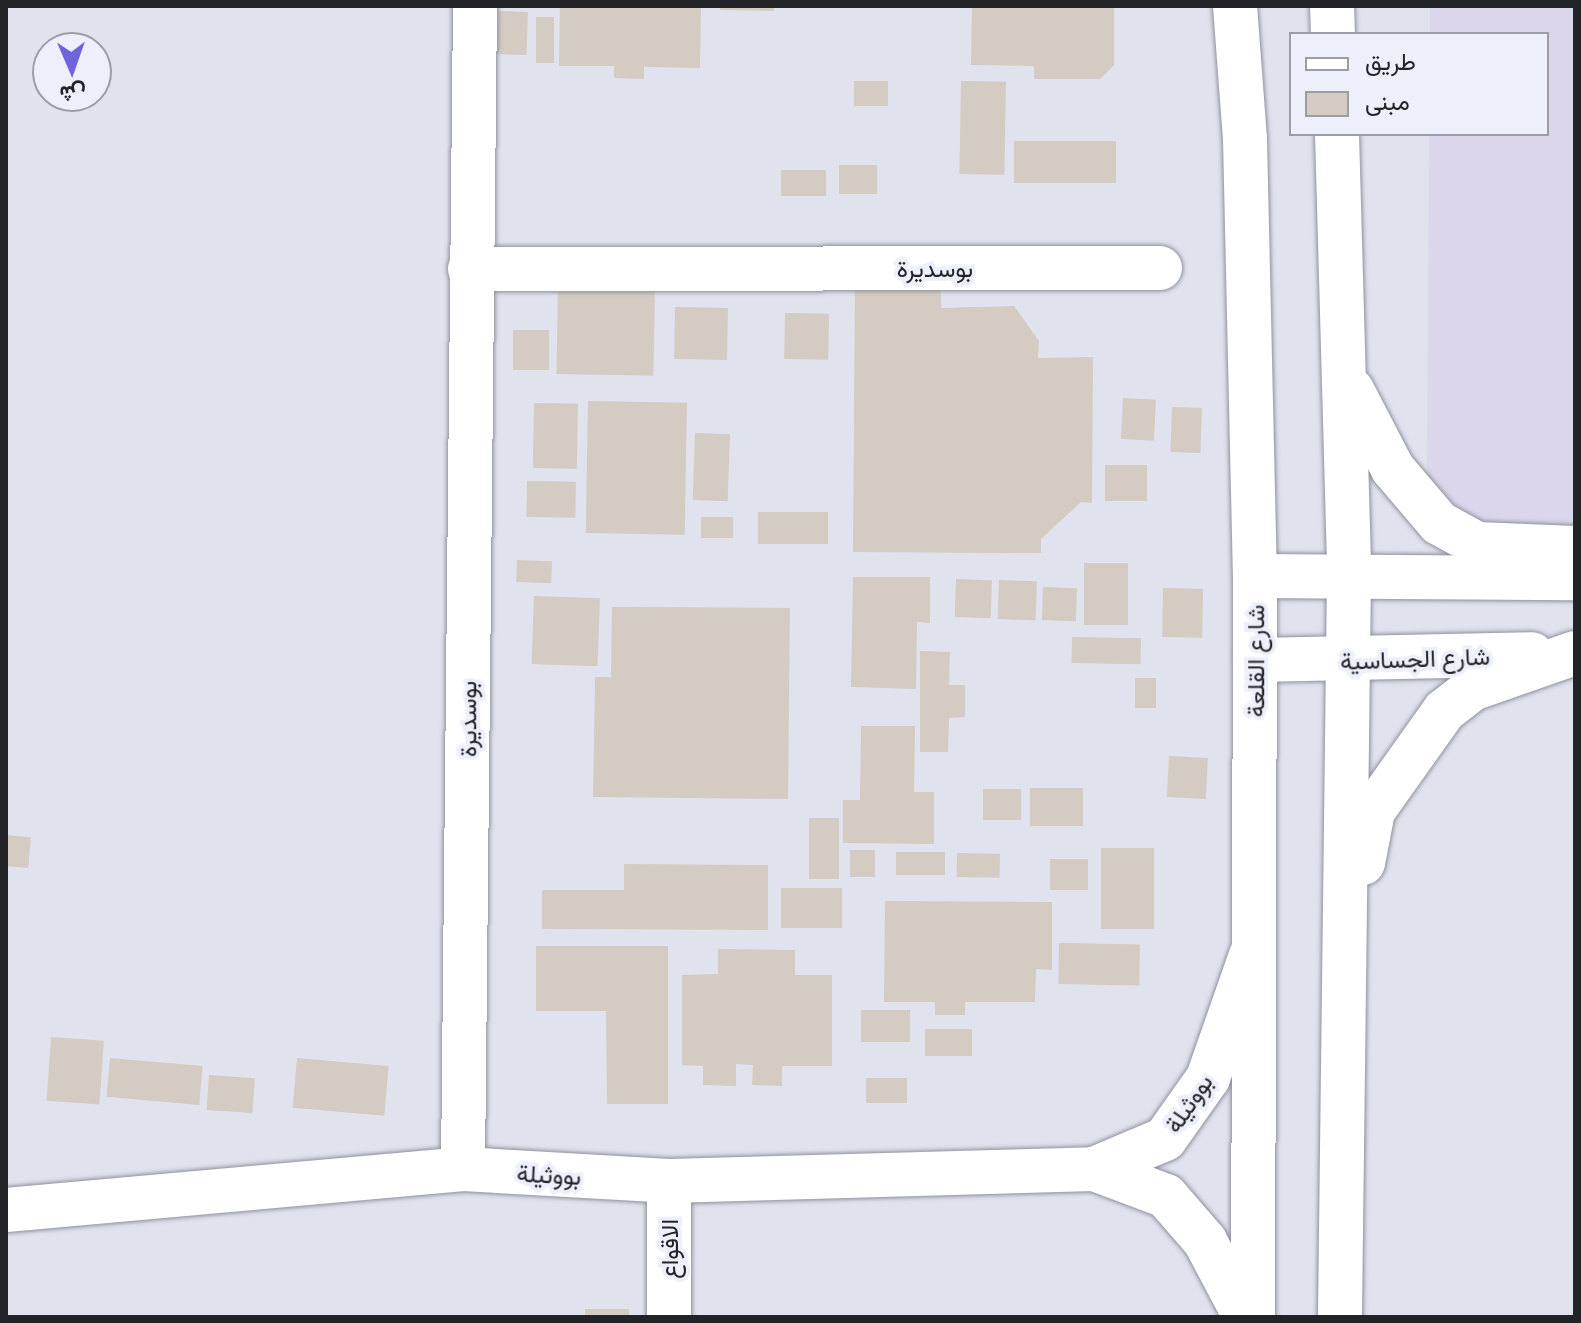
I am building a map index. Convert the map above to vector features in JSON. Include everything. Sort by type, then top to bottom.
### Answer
[{"type":"street","name":"بوسديرة","points":[[463,1169],[475,6]]},
{"type":"street","name":"شارع القلعة","points":[[1235,6],[1245,139],[1255,576],[1253,1317]]},
{"type":"street","points":[[1332,6],[1333,32]]},
{"type":"street","points":[[1337,136],[1347,381],[1349,577],[1340,1317]]},
{"type":"street","name":"بوسديرة","points":[[470,269],[1160,268]]},
{"type":"street","points":[[1347,381],[1393,469],[1439,523],[1477,544],[1575,548]]},
{"type":"street","points":[[1255,576],[1575,578]]},
{"type":"street","points":[[1345,959],[1373,811],[1444,711],[1472,689],[1575,653]]},
{"type":"street","name":"شارع الجساسية","points":[[1255,660],[1348,661],[1575,653]]},
{"type":"street","name":"بووثيلة","points":[[6,1210],[463,1169],[669,1181],[1094,1169],[1165,1139],[1208,1078],[1253,949]]},
{"type":"street","name":"بووثيلة","points":[[1094,1169],[1166,1196],[1205,1241],[1245,1317]]},
{"type":"street","name":"الاقواع","points":[[669,1181],[669,1317]]},
{"type":"shaded area","points":[[1430,6],[1575,6],[1575,527],[1482,529],[1427,480],[1429,136],[1549,136],[1549,32],[1430,32]]},
{"type":"building","points":[[560,6],[701,6],[700,68],[644,67],[644,79],[614,78],[614,66],[559,66]]},
{"type":"building","points":[[721,6],[774,6],[774,11],[720,10]]},
{"type":"building","points":[[972,6],[1114,6],[1114,65],[1100,79],[1034,79],[1034,66],[971,65]]},
{"type":"building","points":[[498,11],[528,12],[526,55],[496,54]]},
{"type":"building","points":[[536,17],[554,17],[554,63],[536,63]]},
{"type":"building","points":[[854,81],[888,81],[888,106],[854,106]]},
{"type":"building","points":[[961,81],[1006,82],[1004,175],[959,174]]},
{"type":"building","points":[[1014,141],[1116,141],[1116,183],[1014,183]]},
{"type":"building","points":[[839,165],[877,165],[877,194],[839,194]]},
{"type":"building","points":[[781,170],[826,170],[826,196],[781,196]]},
{"type":"building","points":[[855,279],[941,280],[941,308],[1014,306],[1039,341],[1038,358],[1093,357],[1092,503],[1081,502],[1041,539],[1041,553],[853,552]]},
{"type":"building","points":[[558,286],[655,288],[653,376],[556,374]]},
{"type":"building","points":[[675,307],[728,308],[727,360],[674,359]]},
{"type":"building","points":[[785,313],[829,314],[828,360],[784,359]]},
{"type":"building","points":[[513,330],[549,330],[549,370],[513,370]]},
{"type":"building","points":[[1123,398],[1156,400],[1154,441],[1121,439]]},
{"type":"building","points":[[588,401],[687,403],[685,535],[586,533]]},
{"type":"building","points":[[534,403],[578,404],[577,469],[533,468]]},
{"type":"building","points":[[1172,407],[1202,408],[1200,453],[1170,452]]},
{"type":"building","points":[[695,433],[730,434],[728,501],[693,500]]},
{"type":"building","points":[[1105,465],[1147,465],[1147,501],[1105,501]]},
{"type":"building","points":[[527,481],[576,482],[575,518],[526,517]]},
{"type":"building","points":[[758,512],[828,512],[828,544],[758,544]]},
{"type":"building","points":[[701,517],[733,517],[733,538],[701,538]]},
{"type":"building","points":[[517,560],[552,561],[551,583],[516,582]]},
{"type":"building","points":[[1084,563],[1128,563],[1128,625],[1084,625]]},
{"type":"building","points":[[853,577],[930,577],[930,623],[917,622],[916,689],[851,687]]},
{"type":"building","points":[[956,579],[992,580],[991,618],[955,617]]},
{"type":"building","points":[[999,580],[1037,581],[1036,620],[998,619]]},
{"type":"building","points":[[1043,587],[1077,588],[1076,621],[1042,620]]},
{"type":"building","points":[[1163,588],[1203,589],[1202,638],[1162,637]]},
{"type":"building","points":[[534,596],[600,598],[598,666],[532,664]]},
{"type":"building","points":[[612,607],[790,608],[788,799],[593,797],[595,677],[611,677]]},
{"type":"building","points":[[1072,637],[1141,638],[1141,664],[1072,663]]},
{"type":"building","points":[[920,651],[950,652],[949,685],[965,685],[965,717],[949,718],[948,752],[920,752]]},
{"type":"building","points":[[1135,678],[1156,678],[1156,708],[1135,708]]},
{"type":"building","points":[[861,726],[915,726],[914,792],[934,792],[934,844],[843,843],[843,800],[860,800]]},
{"type":"building","points":[[1169,756],[1208,758],[1206,799],[1167,797]]},
{"type":"building","points":[[1030,788],[1083,788],[1083,826],[1030,826]]},
{"type":"building","points":[[983,789],[1021,789],[1021,820],[983,820]]},
{"type":"building","points":[[809,818],[839,818],[839,879],[809,879]]},
{"type":"building","points":[[6,835],[31,837],[28,868],[6,866]]},
{"type":"building","points":[[1101,848],[1154,848],[1154,929],[1101,929]]},
{"type":"building","points":[[850,850],[875,850],[875,877],[850,877]]},
{"type":"building","points":[[896,852],[945,852],[945,875],[896,875]]},
{"type":"building","points":[[957,853],[1000,854],[1000,878],[957,877]]},
{"type":"building","points":[[1050,859],[1088,859],[1088,890],[1050,890]]},
{"type":"building","points":[[624,864],[768,865],[768,930],[542,929],[542,890],[624,890]]},
{"type":"building","points":[[781,888],[842,888],[842,928],[781,928]]},
{"type":"building","points":[[885,901],[1052,902],[1052,970],[1036,969],[1035,1002],[965,1002],[965,1015],[935,1015],[935,1002],[884,1002]]},
{"type":"building","points":[[1059,943],[1140,944],[1139,985],[1058,984]]},
{"type":"building","points":[[536,946],[668,946],[668,1104],[607,1104],[606,1011],[536,1011]]},
{"type":"building","points":[[718,949],[795,950],[795,975],[832,975],[832,1066],[782,1066],[782,1086],[752,1085],[753,1065],[736,1064],[736,1086],[703,1085],[703,1066],[682,1065],[682,975],[718,974]]},
{"type":"building","points":[[861,1010],[910,1010],[910,1042],[861,1042]]},
{"type":"building","points":[[925,1029],[972,1029],[972,1056],[925,1056]]},
{"type":"building","points":[[51,1037],[104,1041],[99,1105],[47,1101]]},
{"type":"building","points":[[110,1058],[203,1066],[199,1105],[107,1097]]},
{"type":"building","points":[[297,1058],[389,1066],[384,1116],[293,1108]]},
{"type":"building","points":[[209,1075],[255,1078],[252,1113],[207,1110]]},
{"type":"building","points":[[866,1078],[907,1078],[907,1103],[866,1103]]},
{"type":"building","points":[[585,1309],[629,1309],[629,1317],[585,1317]]}]
